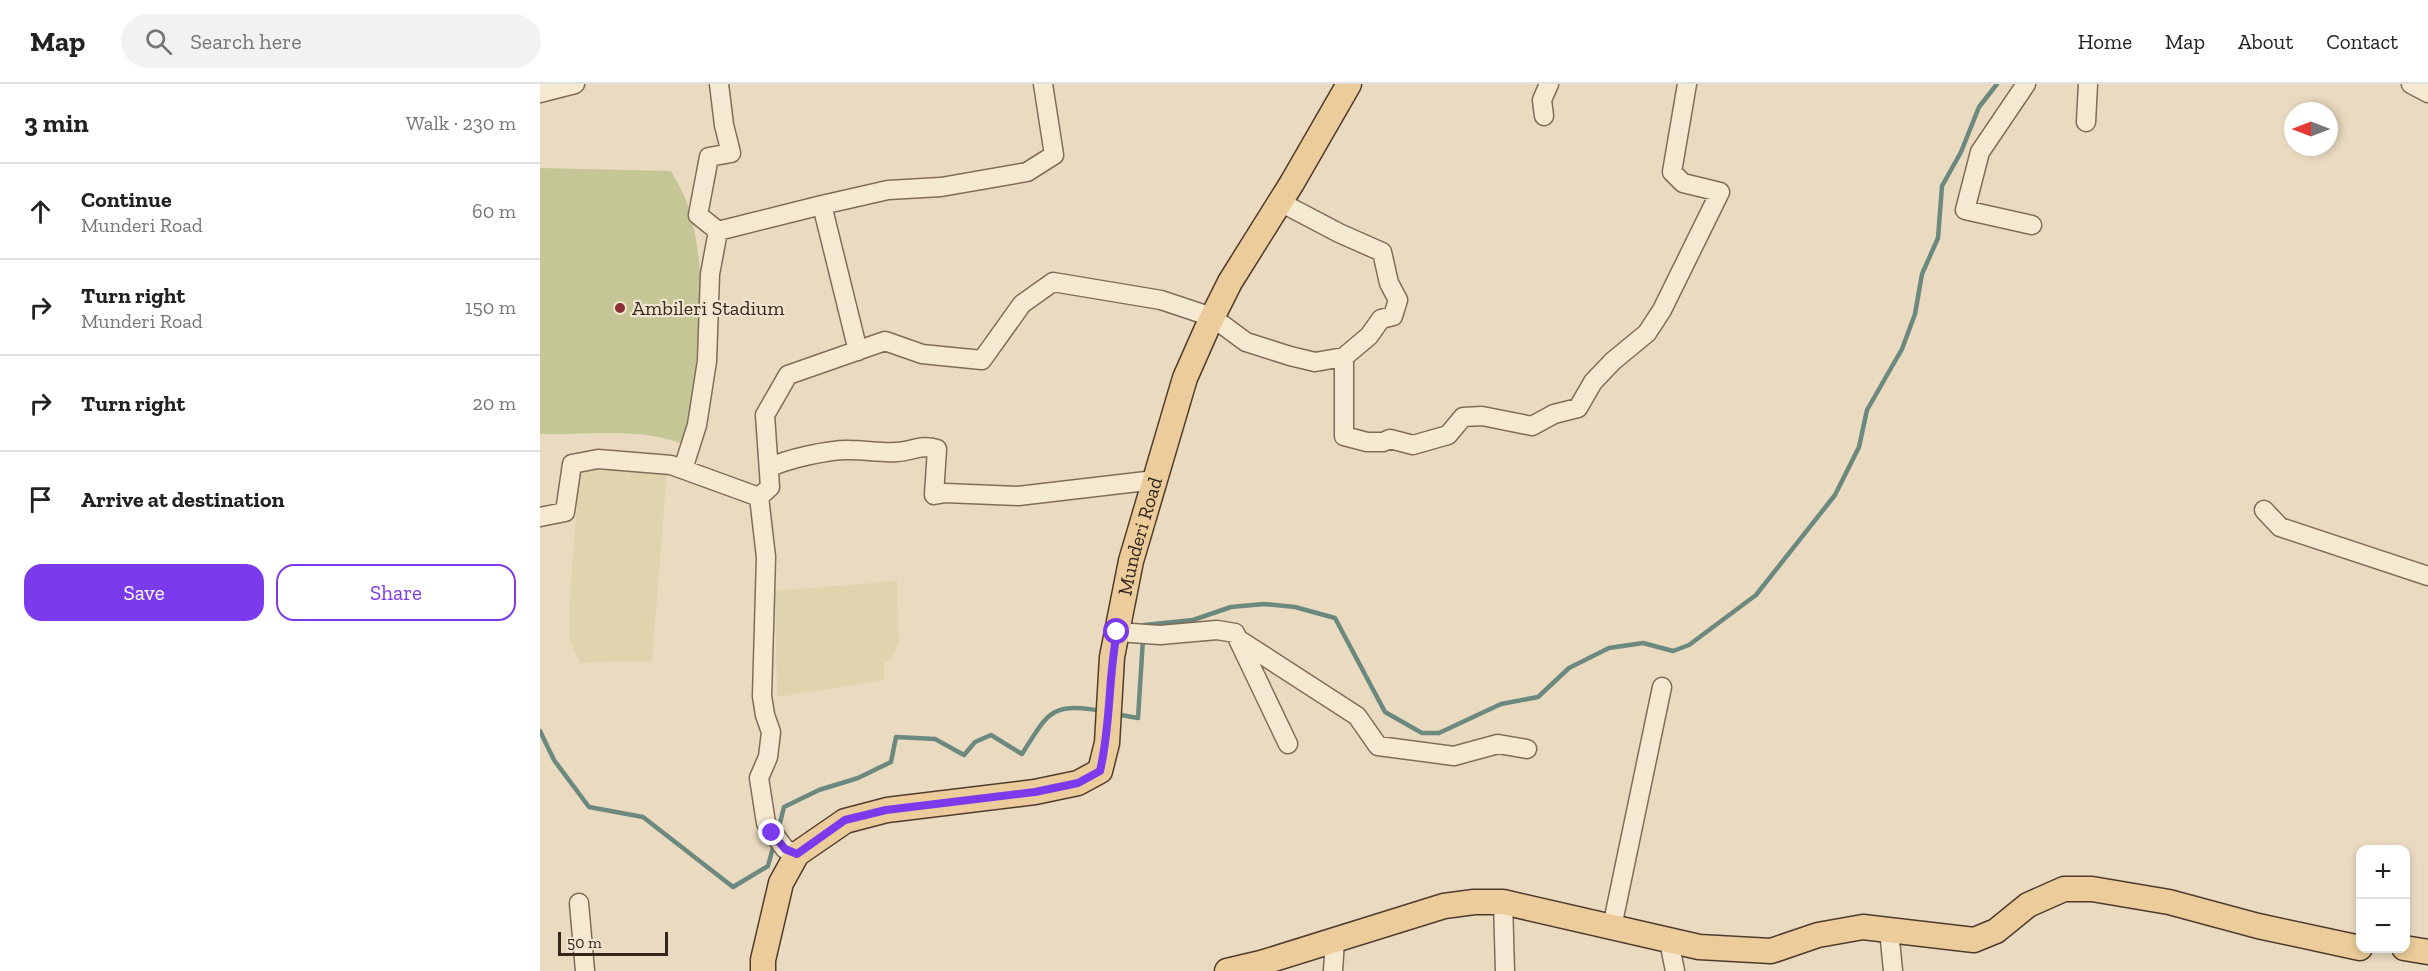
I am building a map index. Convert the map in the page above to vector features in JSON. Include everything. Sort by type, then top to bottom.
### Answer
[{"type":"main road","name":"Munderi Road","points":[[763,971],[763,960],[781,883],[797,854],[845,820],[886,810],[1035,792],[1078,783],[1100,771],[1108,716],[1112,657],[1125,633],[1131,561],[1185,378],[1230,282],[1349,84]]},
{"type":"main road","points":[[1227,971],[1444,906],[1474,902],[1503,902],[1699,947],[1771,951],[1818,935],[1863,927],[1974,940],[1996,931],[2028,905],[2064,889],[2092,889],[2169,902],[2258,926],[2356,947]]},
{"type":"main road","points":[[2410,949],[2428,952]]},
{"type":"street","points":[[540,93],[575,84]]},
{"type":"street","points":[[718,231],[698,215],[709,156],[731,153],[724,125],[719,84]]},
{"type":"street","points":[[718,231],[888,190],[941,187],[1027,172],[1054,155],[1043,84]]},
{"type":"street","points":[[1544,116],[1542,100],[1549,84]]},
{"type":"street","points":[[1344,357],[1344,436],[1352,439],[1383,442],[1390,439],[1413,445],[1448,435],[1463,417],[1482,416],[1532,426],[1554,414],[1578,408],[1593,382],[1613,361],[1647,333],[1662,310],[1720,192],[1683,183],[1672,172],[1687,84]]},
{"type":"street","points":[[2026,84],[1980,152],[1965,210],[2032,225]]},
{"type":"street","points":[[2086,122],[2088,84]]},
{"type":"street","points":[[2411,84],[2428,93]]},
{"type":"street","points":[[759,496],[770,487],[765,415],[788,375],[885,340],[922,354],[982,360],[1022,304],[1053,282],[1161,300],[1212,317],[1246,342],[1290,356],[1315,362],[1344,357],[1369,336],[1381,319],[1393,316],[1398,300],[1389,283],[1382,252],[1339,233],[1280,202]]},
{"type":"street","points":[[822,205],[858,351]]},
{"type":"street","points":[[683,469],[697,425],[707,361],[710,274],[718,231]]},
{"type":"street","points":[[769,468],[785,462],[849,450],[874,453],[908,451],[925,445],[937,449],[934,495],[945,493],[1018,496],[1155,480]]},
{"type":"street","points":[[540,517],[565,512],[572,464],[598,459],[671,465],[759,496]]},
{"type":"street","points":[[759,496],[766,557],[762,696],[771,732],[768,758],[759,778],[766,823],[785,849],[797,854]]},
{"type":"street","points":[[2264,510],[2280,527],[2428,576]]},
{"type":"street","points":[[1125,633],[1153,634],[1217,630],[1235,633],[1288,744]]},
{"type":"street","points":[[1238,639],[1357,716],[1378,746],[1454,756],[1498,744],[1527,749]]},
{"type":"street","points":[[1612,927],[1662,687]]},
{"type":"street","points":[[1503,902],[1505,971]]},
{"type":"street","points":[[579,903],[585,971]]},
{"type":"street","points":[[1889,930],[1893,971]]},
{"type":"street","points":[[1333,971],[1335,940]]},
{"type":"street","points":[[1669,941],[1675,971]]},
{"type":"shaded area","points":[[580,466],[667,470],[652,661],[580,663],[569,638],[569,609]]},
{"type":"shaded area","points":[[897,581],[899,640],[893,658],[884,663],[884,680],[777,697],[775,591]]},
{"type":"green space","name":"Ambileri Stadium","points":[[540,168],[671,171],[681,189],[694,230],[701,291],[694,383],[684,444],[648,435],[540,434]]},
{"type":"waterway","points":[[1144,628],[1144,625],[1193,620],[1231,607],[1264,604],[1295,607],[1335,618],[1385,712],[1422,733],[1439,733],[1501,704],[1538,697],[1569,668],[1609,648],[1643,643],[1673,651],[1689,645],[1756,595],[1835,495],[1859,447],[1867,410],[1902,349],[1915,314],[1922,274],[1938,238],[1942,186],[1961,152],[1979,107],[1997,84]]},
{"type":"waterway","points":[[1115,714],[1138,718],[1143,639]]},
{"type":"waterway","points":[[778,831],[784,807],[819,790],[858,778],[891,762],[896,737],[935,739],[964,755],[975,742],[991,735],[1022,754],[1038,729],[1052,714],[1071,708],[1101,711]]},
{"type":"waterway","points":[[540,731],[554,760],[589,807],[643,817],[733,887],[768,866],[774,844]]},
{"type":"place","name":"Ambileri Stadium","points":[[620,308]]},
{"type":"route","points":[[772,833],[785,849],[797,854],[845,820],[886,810],[1035,792],[1078,783],[1100,771],[1107,743],[1112,657],[1117,632]]}]
